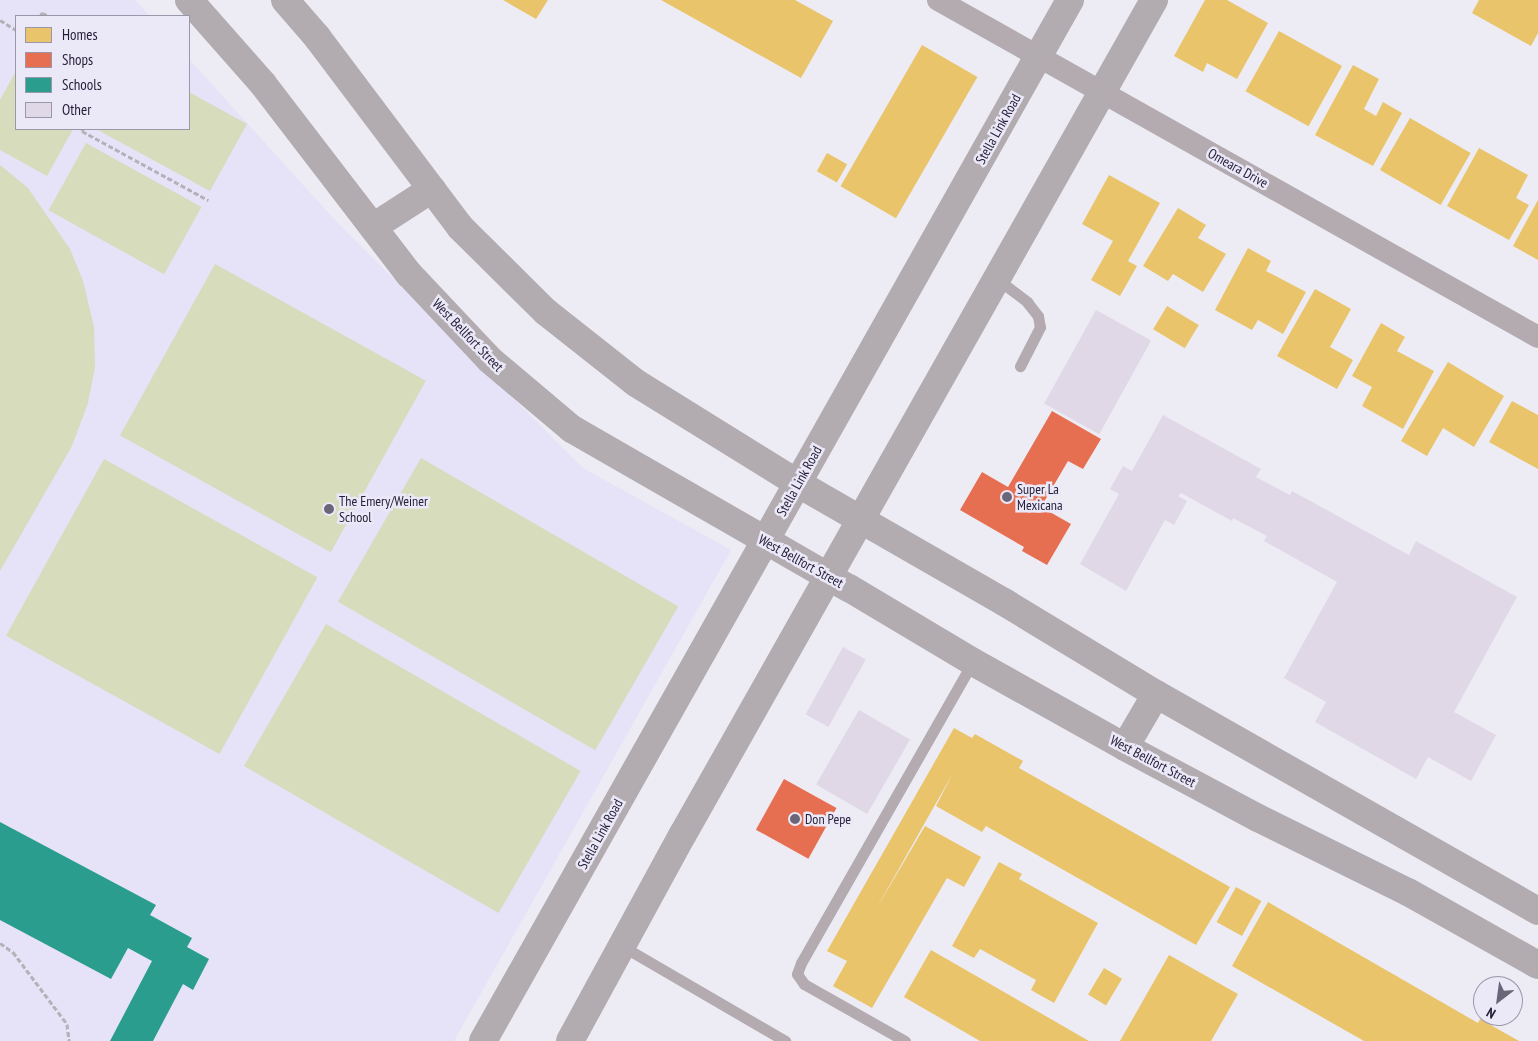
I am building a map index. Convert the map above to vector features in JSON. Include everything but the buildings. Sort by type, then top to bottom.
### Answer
[{"type":"main road","name":"West Bellfort Street","points":[[189,0],[263,84],[409,274],[490,360],[572,429],[828,576],[972,662],[1125,747],[1258,818],[1408,892],[1538,965]]},
{"type":"main road","points":[[285,0],[317,37],[460,228],[546,312],[636,383],[797,483],[1004,602],[1156,694],[1538,911]]},
{"type":"main road","name":"Stella Link Road","points":[[483,1041],[1070,0]]},
{"type":"main road","points":[[570,1041],[828,576],[861,521],[1154,0]]},
{"type":"main road","points":[[373,227],[432,189]]},
{"type":"main road","points":[[1125,747],[1156,694]]},
{"type":"street","name":"Omeara Drive","points":[[938,0],[1538,337]]},
{"type":"lane","points":[[997,279],[1027,302],[1038,316],[1040,327],[1020,366]]},
{"type":"lane","points":[[905,1041],[804,984],[797,974],[801,963],[972,662]]},
{"type":"lane","points":[[622,946],[785,1041]]},
{"type":"path","points":[[0,20],[15,29]]},
{"type":"path","points":[[82,130],[208,200]]},
{"type":"path","points":[[0,943],[13,952],[67,1024],[69,1041]]},
{"type":"shaded area","name":"The Emery/Weiner School","points":[[0,0],[135,0],[149,15],[15,15],[15,130],[190,130],[190,60],[334,219],[583,468],[731,550],[454,1041],[0,1041]]},
{"type":"green space","points":[[15,73],[15,130],[72,130],[47,176],[0,150],[0,100]]},
{"type":"green space","points":[[190,93],[247,124],[210,191],[98,130],[190,130]]},
{"type":"green space","points":[[86,143],[201,207],[164,274],[49,210]]},
{"type":"green space","points":[[0,165],[28,188],[70,249],[83,281],[94,327],[95,367],[88,403],[72,446],[0,571]]},
{"type":"green space","points":[[215,264],[426,381],[331,552],[120,435]]},
{"type":"green space","points":[[421,458],[678,606],[595,750],[338,602]]},
{"type":"green space","points":[[104,459],[317,577],[219,754],[6,636]]},
{"type":"green space","points":[[326,624],[581,771],[499,913],[244,766]]},
{"type":"place","name":"Super La Mexicana","points":[[1007,497]]},
{"type":"place","name":"The Emery/Weiner School","points":[[329,509]]},
{"type":"place","name":"Don Pepe","points":[[795,819]]}]
